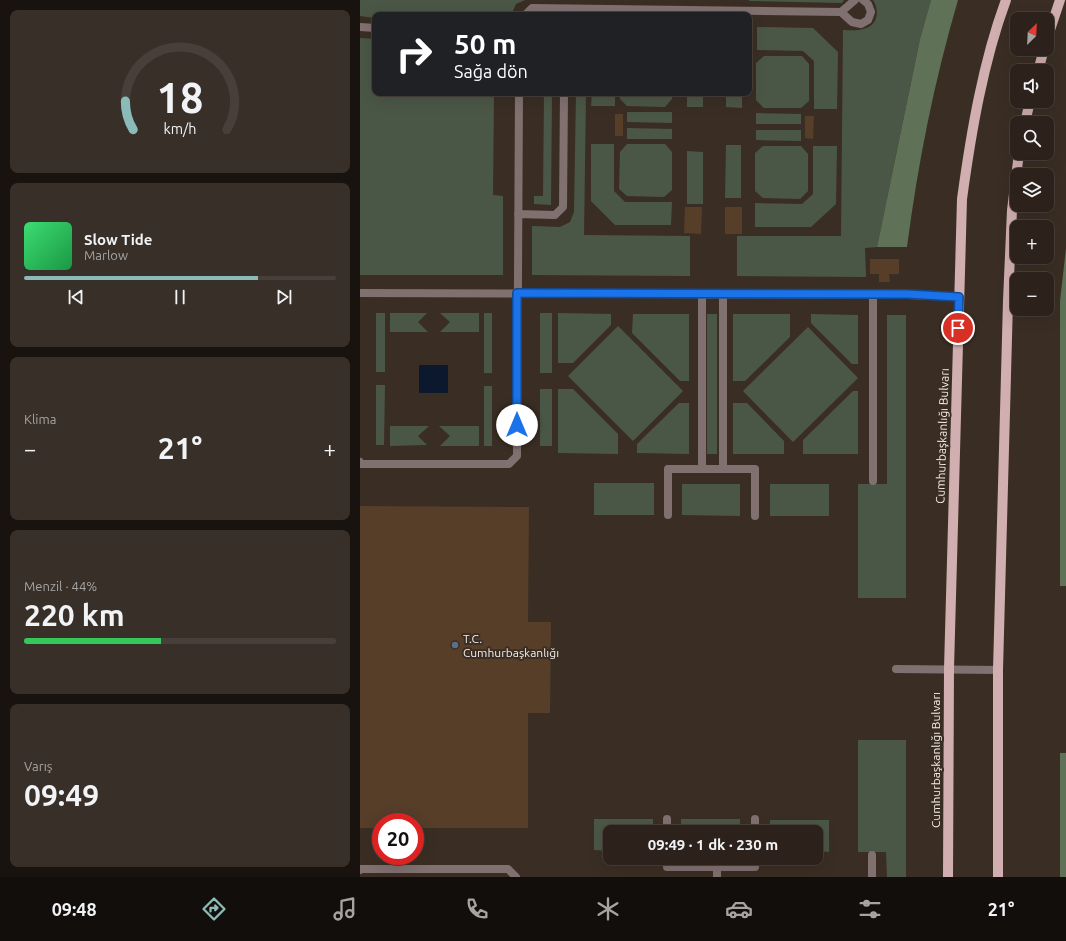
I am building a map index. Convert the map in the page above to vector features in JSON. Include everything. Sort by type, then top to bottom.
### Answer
[{"type":"main road","name":"Cumhurbaşkanlığı Bulvarı","points":[[948,877],[949,669],[962,199],[968,149],[980,94],[990,52],[1006,0]]},
{"type":"main road","points":[[1054,18],[1060,0]]},
{"type":"main road","points":[[998,877],[998,670],[1009,273],[1012,210],[1018,160]]},
{"type":"lane","points":[[841,12],[855,0]]},
{"type":"lane","points":[[528,12],[532,8],[841,12],[856,24],[864,22],[870,16],[871,12],[868,4],[863,0]]},
{"type":"lane","points":[[360,27],[372,28]]},
{"type":"lane","points":[[360,462],[510,464],[517,456],[519,96]]},
{"type":"lane","points":[[518,214],[555,215],[563,207],[564,96]]},
{"type":"lane","points":[[360,292],[873,294],[959,297]]},
{"type":"lane","points":[[702,294],[702,469]]},
{"type":"lane","points":[[723,294],[723,469]]},
{"type":"lane","points":[[873,294],[873,481]]},
{"type":"lane","points":[[668,515],[668,469],[755,469],[755,516]]},
{"type":"lane","points":[[896,669],[998,670]]},
{"type":"lane","points":[[667,819],[667,825]]},
{"type":"lane","points":[[755,819],[755,825]]},
{"type":"lane","points":[[872,855],[872,877]]},
{"type":"lane","points":[[667,865],[667,867],[755,867],[755,865]]},
{"type":"lane","points":[[717,867],[717,877]]},
{"type":"lane","points":[[360,870],[508,869],[516,877]]},
{"type":"green space","points":[[360,0],[525,0],[516,4],[512,12],[372,12],[372,18],[360,16]]},
{"type":"green space","points":[[749,0],[844,0],[842,3]]},
{"type":"green space","points":[[873,0],[931,0],[920,39],[877,247],[865,248],[866,277],[737,276],[737,236],[841,236],[843,30],[861,30],[872,25],[875,21],[877,13]]},
{"type":"green space","points":[[931,0],[958,0],[934,92],[916,184],[907,247],[877,247],[920,39]]},
{"type":"green space","points":[[757,27],[813,28],[838,52],[837,109],[814,109],[814,61],[803,51],[757,50]]},
{"type":"green space","points":[[360,38],[372,39],[372,96],[494,96],[493,195],[503,196],[503,275],[360,275]]},
{"type":"green space","points":[[764,56],[802,56],[809,64],[809,101],[801,108],[764,108],[756,100],[756,63]]},
{"type":"green space","points":[[544,96],[552,96],[551,205],[534,204],[534,196],[543,196]]},
{"type":"green space","points":[[576,96],[586,96],[584,235],[690,236],[690,276],[532,275],[532,226],[560,227],[570,222],[574,212]]},
{"type":"green space","points":[[592,96],[615,96],[615,106],[591,106]]},
{"type":"green space","points":[[620,96],[672,96],[672,99],[665,107],[627,106],[620,99]]},
{"type":"green space","points":[[687,96],[703,96],[703,107],[687,107]]},
{"type":"green space","points":[[726,96],[742,96],[742,108],[726,107]]},
{"type":"green space","points":[[627,112],[672,112],[672,123],[627,122]]},
{"type":"green space","points":[[756,113],[801,114],[801,124],[756,124]]},
{"type":"green space","points":[[627,128],[672,129],[672,139],[627,139]]},
{"type":"green space","points":[[756,130],[801,130],[801,141],[756,140]]},
{"type":"green space","points":[[591,144],[614,144],[614,191],[625,202],[672,202],[671,225],[615,225],[591,201]]},
{"type":"green space","points":[[627,144],[665,144],[672,152],[672,190],[664,197],[627,196],[619,189],[620,152]]},
{"type":"green space","points":[[726,145],[741,145],[741,198],[725,198]]},
{"type":"green space","points":[[763,146],[801,146],[808,154],[808,191],[800,199],[763,198],[755,191],[755,153]]},
{"type":"green space","points":[[813,146],[837,146],[836,204],[811,227],[755,227],[755,203],[802,204],[813,194]]},
{"type":"green space","points":[[687,151],[703,152],[703,204],[687,204]]},
{"type":"green space","points":[[1066,248],[1066,586],[1060,586],[1060,301]]},
{"type":"green space","points":[[376,313],[385,313],[385,372],[376,372]]},
{"type":"green space","points":[[390,313],[427,313],[418,322],[428,332],[390,332]]},
{"type":"green space","points":[[440,313],[479,313],[479,332],[440,332],[450,322]]},
{"type":"green space","points":[[484,313],[492,313],[492,373],[484,373]]},
{"type":"green space","points":[[540,313],[552,313],[552,373],[540,373]]},
{"type":"green space","points":[[558,313],[611,314],[611,325],[573,363],[558,363]]},
{"type":"green space","points":[[633,314],[689,314],[689,381],[680,381],[632,333]]},
{"type":"green space","points":[[707,314],[717,314],[717,454],[707,454]]},
{"type":"green space","points":[[733,314],[790,314],[790,337],[745,381],[733,381]]},
{"type":"green space","points":[[811,314],[858,315],[858,364],[852,364],[811,323]]},
{"type":"green space","points":[[887,315],[906,315],[906,598],[858,598],[858,484],[887,484]]},
{"type":"green space","points":[[618,326],[683,391],[633,441],[568,376]]},
{"type":"green space","points":[[808,327],[858,378],[793,442],[743,391]]},
{"type":"green space","points":[[376,385],[385,385],[384,445],[376,445]]},
{"type":"green space","points":[[484,386],[492,386],[492,446],[484,446]]},
{"type":"green space","points":[[540,389],[552,389],[552,446],[540,446]]},
{"type":"green space","points":[[558,389],[573,389],[618,434],[618,454],[558,453]]},
{"type":"green space","points":[[853,391],[858,391],[858,454],[803,454],[803,440]]},
{"type":"green space","points":[[679,403],[689,403],[689,454],[637,453],[637,444]]},
{"type":"green space","points":[[733,403],[747,403],[784,441],[784,454],[733,454]]},
{"type":"green space","points":[[390,426],[429,426],[418,436],[427,445],[390,446]]},
{"type":"green space","points":[[439,426],[479,426],[479,446],[440,446],[450,436]]},
{"type":"green space","points":[[594,483],[654,483],[654,515],[594,515]]},
{"type":"green space","points":[[682,484],[740,484],[740,516],[682,515]]},
{"type":"green space","points":[[770,484],[829,484],[829,516],[770,516]]},
{"type":"green space","points":[[858,740],[906,740],[906,877],[887,877],[886,852],[858,852]]},
{"type":"green space","points":[[1060,753],[1066,753],[1066,877],[1060,877]]},
{"type":"green space","points":[[594,819],[653,819],[653,825],[603,825],[603,851],[594,850]]},
{"type":"green space","points":[[681,819],[740,819],[740,825],[681,825]]},
{"type":"green space","points":[[770,820],[829,820],[829,852],[823,852],[823,825],[770,825]]},
{"type":"water","points":[[419,365],[448,365],[448,393],[419,393]]},
{"type":"building","points":[[615,114],[623,114],[623,136],[615,136]]},
{"type":"building","points":[[805,116],[814,116],[813,139],[805,138]]},
{"type":"building","points":[[685,207],[702,207],[701,234],[684,233]]},
{"type":"building","points":[[725,207],[742,207],[742,234],[725,234]]},
{"type":"building","points":[[870,259],[899,259],[899,274],[889,274],[890,282],[879,282],[879,274],[870,274]]},
{"type":"building","name":"T.C. Cumhurbaşkanlığı","points":[[360,506],[529,507],[528,622],[551,622],[550,713],[528,713],[528,828],[424,828],[424,813],[372,813],[372,828],[360,828]]},
{"type":"place","name":"T.C. Cumhurbaşkanlığı","points":[[455,645]]},
{"type":"route","points":[[517,425],[517,293],[907,294],[959,297],[958,328]]}]
